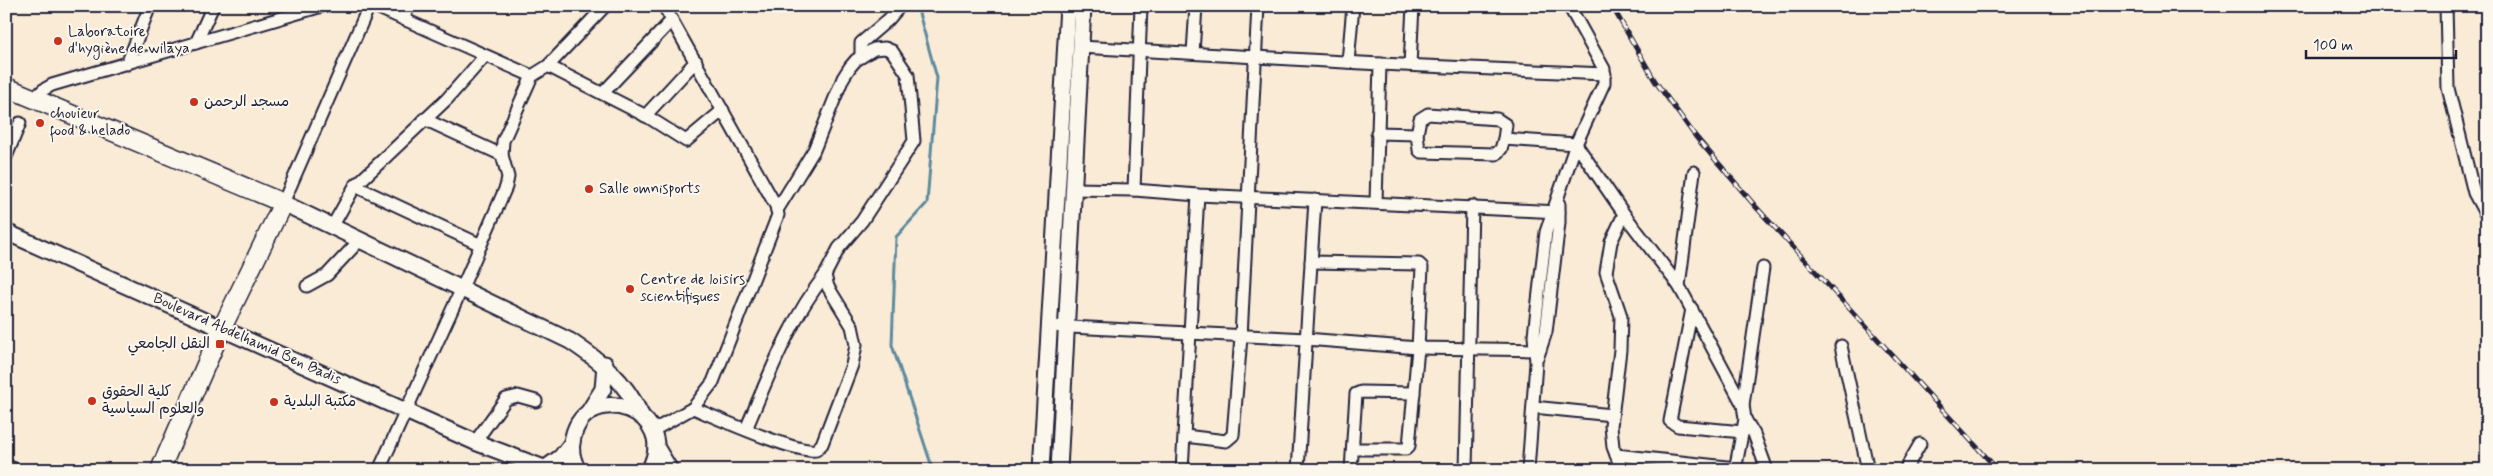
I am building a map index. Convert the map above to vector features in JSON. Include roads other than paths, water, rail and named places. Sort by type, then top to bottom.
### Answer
[{"type":"main road","points":[[1059,470],[1058,327],[1068,6]]},
{"type":"main road","points":[[1041,470],[1072,189],[1083,6]]},
{"type":"main road","points":[[6,87],[283,203],[359,241],[462,288],[570,342],[605,364],[631,393],[641,415],[652,430],[656,447],[670,470]]},
{"type":"main road","points":[[160,470],[222,328],[283,203]]},
{"type":"main road","name":"Boulevard Abdelhamid Ben Badis","points":[[6,232],[405,409],[475,442],[545,469]]},
{"type":"main road","points":[[545,469],[561,457],[572,442],[577,426],[603,390],[605,364]]},
{"type":"main road","points":[[588,413],[606,406],[615,405],[624,406],[641,415]]},
{"type":"main road","points":[[572,442],[574,460],[578,470]]},
{"type":"main road","points":[[649,470],[656,447]]},
{"type":"street","points":[[127,64],[150,6]]},
{"type":"street","points":[[196,43],[213,6]]},
{"type":"street","points":[[34,99],[43,90],[52,85],[322,6]]},
{"type":"street","points":[[283,203],[369,6]]},
{"type":"street","points":[[374,6],[484,57],[532,76]]},
{"type":"street","points":[[403,19],[409,6]]},
{"type":"street","points":[[379,470],[506,187],[508,177],[502,155],[503,141],[532,76],[548,66],[605,6]]},
{"type":"street","points":[[664,6],[777,210]]},
{"type":"street","points":[[861,57],[861,43],[889,19],[900,6]]},
{"type":"street","points":[[1134,190],[1142,6]]},
{"type":"street","points":[[1193,53],[1196,6]]},
{"type":"street","points":[[1185,436],[1226,441],[1231,437],[1241,337],[1258,6]]},
{"type":"street","points":[[1348,62],[1352,6]]},
{"type":"street","points":[[1410,65],[1413,6]]},
{"type":"street","points":[[1528,470],[1538,350],[1534,335],[1546,232],[1557,207],[1576,144],[1602,90],[1604,74],[1569,6]]},
{"type":"street","points":[[2446,6],[2448,88],[2474,193],[2487,217]]},
{"type":"street","points":[[603,93],[672,20]]},
{"type":"street","points":[[1080,47],[1380,64],[1604,74]]},
{"type":"street","points":[[652,430],[693,408],[713,382],[775,226],[777,210],[814,150],[843,78],[861,57],[880,48],[892,51],[908,75],[914,141],[862,221],[839,248],[825,274],[801,307],[746,430]]},
{"type":"street","points":[[332,227],[356,186],[447,99],[484,57]]},
{"type":"street","points":[[644,116],[696,61]]},
{"type":"street","points":[[1376,202],[1376,133],[1380,64]]},
{"type":"street","points":[[548,66],[603,93],[686,141],[723,110]]},
{"type":"street","points":[[1428,114],[1497,119],[1506,125],[1501,149],[1496,154],[1421,152],[1418,150],[1417,134],[1420,119],[1428,114]]},
{"type":"street","points":[[424,119],[502,155]]},
{"type":"street","points":[[6,157],[20,123]]},
{"type":"street","points":[[1376,133],[1417,134]]},
{"type":"street","points":[[1504,139],[1576,144]]},
{"type":"street","points":[[1576,144],[1624,214],[1679,286],[1743,405]]},
{"type":"street","points":[[1679,286],[1694,172]]},
{"type":"street","points":[[356,186],[481,246]]},
{"type":"street","points":[[1072,189],[1134,190],[1198,195],[1472,206],[1557,207]]},
{"type":"street","points":[[1182,470],[1198,195]]},
{"type":"street","points":[[1298,470],[1315,200]]},
{"type":"street","points":[[1466,470],[1472,206]]},
{"type":"street","points":[[1622,470],[1611,437],[1621,326],[1620,316],[1606,272],[1611,242],[1624,214]]},
{"type":"street","points":[[307,286],[327,275],[359,241]]},
{"type":"street","points":[[1311,262],[1421,265],[1418,348],[1408,448],[1353,449]]},
{"type":"street","points":[[1616,455],[1735,469],[1745,419],[1743,405],[1763,268]]},
{"type":"street","points":[[693,408],[746,430],[809,450],[816,450],[822,444],[852,365],[856,345],[852,326],[828,287],[825,274]]},
{"type":"street","points":[[1692,309],[1670,421],[1678,426],[1743,432]]},
{"type":"street","points":[[1058,327],[1306,339],[1418,348],[1538,350]]},
{"type":"street","points":[[1841,346],[1868,470]]},
{"type":"street","points":[[1351,470],[1357,393],[1414,393]]},
{"type":"street","points":[[475,442],[506,399],[518,396],[536,401]]},
{"type":"street","points":[[1533,407],[1612,415]]},
{"type":"street","points":[[1745,419],[1754,434],[1767,470]]},
{"type":"street","points":[[1906,470],[1920,444]]},
{"type":"street","points":[[6,465],[16,470]]},
{"type":"waterway","points":[[917,6],[937,78],[927,203],[896,237],[892,345],[933,470]]},
{"type":"railway","points":[[1612,6],[1655,81],[1696,137],[1756,207],[1998,470]]},
{"type":"place","name":"Laboratoire d'hygiène de wilaya","points":[[58,41]]},
{"type":"place","name":"مسجد الرحمن","points":[[194,102]]},
{"type":"place","name":"chouieur food & helado","points":[[40,123]]},
{"type":"place","name":"Salle omnisports","points":[[589,189]]},
{"type":"place","name":"Centre de loisirs scientifiques","points":[[630,289]]},
{"type":"place","name":"النقل الجامعي","points":[[220,344]]},
{"type":"place","name":"كلية الحقوق والعلوم السياسية","points":[[92,401]]},
{"type":"place","name":"مكتبة البلدية","points":[[274,402]]}]
